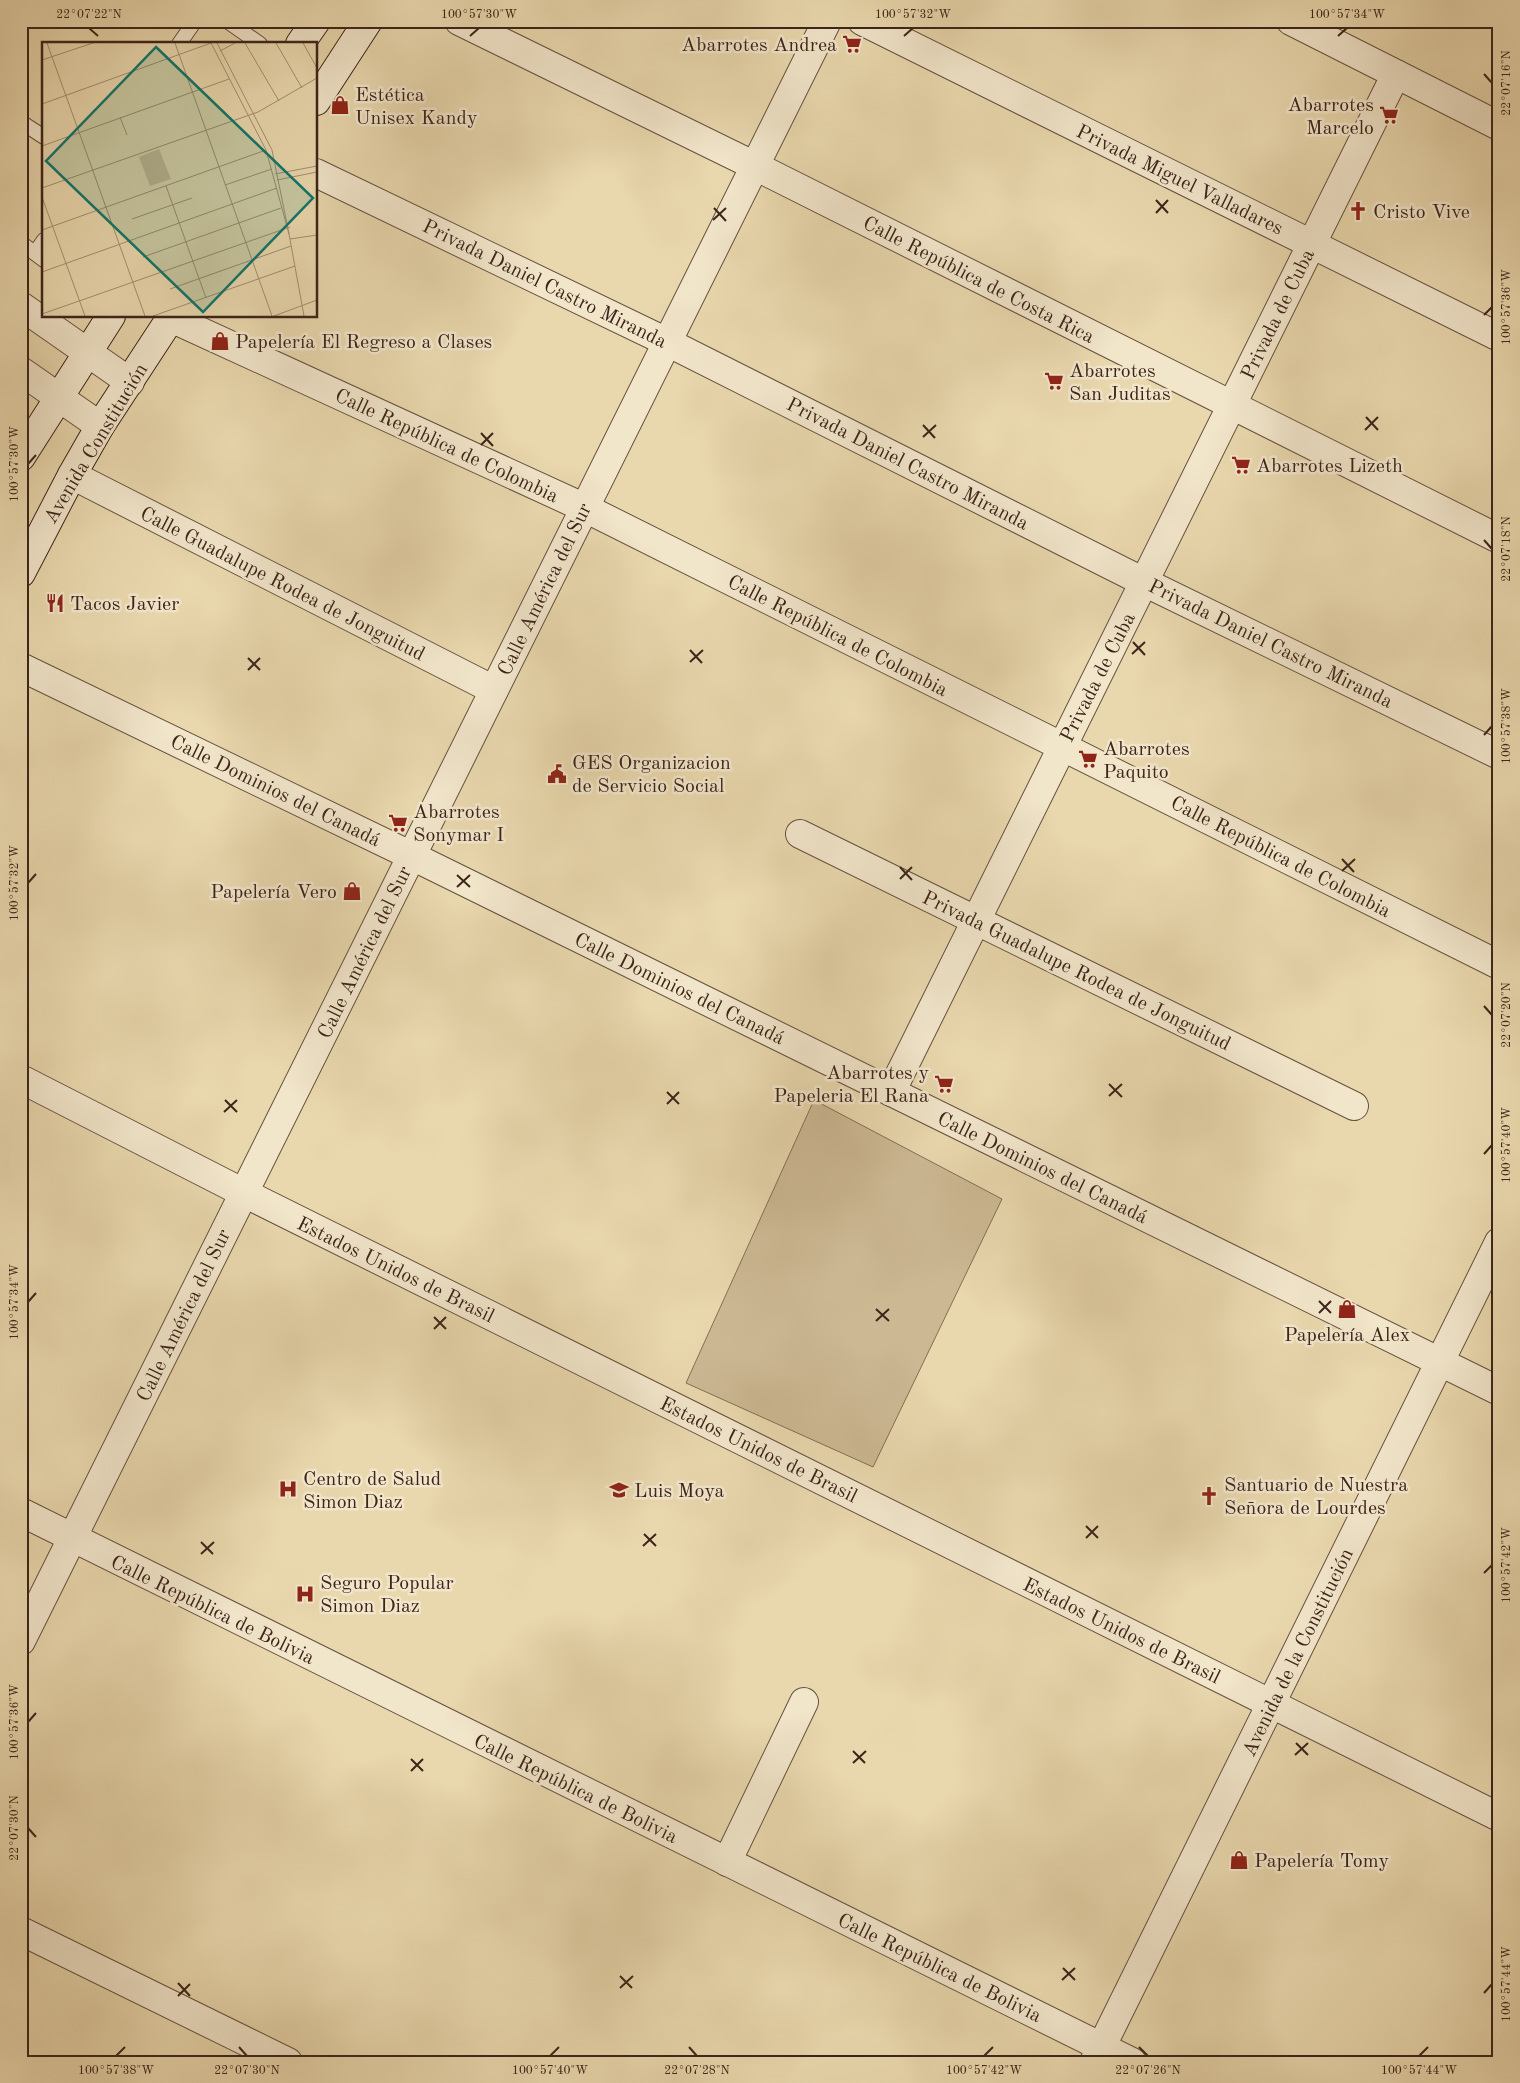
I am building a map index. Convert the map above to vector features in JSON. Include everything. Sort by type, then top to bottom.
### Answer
[{"type":"street","points":[[301,42],[316,21]]},
{"type":"street","points":[[318,98],[368,21]]},
{"type":"street","name":"Calle República de Costa Rica","points":[[459,21],[755,166],[1499,539]]},
{"type":"street","name":"Calle América del Sur","points":[[21,1641],[826,21]]},
{"type":"street","name":"Privada Miguel Valladares","points":[[862,21],[1499,337]]},
{"type":"street","points":[[1291,21],[1499,126]]},
{"type":"street","name":"Privada de Cuba","points":[[891,1092],[1396,74]]},
{"type":"street","name":"Privada Daniel Castro Miranda","points":[[318,174],[667,342],[1144,582],[1499,755]]},
{"type":"street","points":[[21,306],[130,382]]},
{"type":"street","points":[[21,457],[110,318]]},
{"type":"street","name":"Avenida Constitución","points":[[21,573],[100,426],[171,318]]},
{"type":"street","name":"Calle República de Colombia","points":[[174,318],[585,508],[1499,965]]},
{"type":"street","points":[[21,371],[100,426]]},
{"type":"street","name":"Calle Guadalupe Rodea de Jonguitud","points":[[72,475],[494,690]]},
{"type":"street","name":"Calle Dominios del Canadá","points":[[21,667],[412,856],[1499,1391]]},
{"type":"street","name":"Privada Guadalupe Rodea de Jonguitud","points":[[800,834],[1354,1106]]},
{"type":"street","name":"Estados Unidos de Brasil","points":[[21,1079],[244,1194],[1499,1817]]},
{"type":"street","name":"Avenida de la Constitución","points":[[1098,2054],[1499,1242]]},
{"type":"street","name":"Calle República de Bolivia","points":[[21,1512],[72,1539],[728,1862],[1098,2054],[1132,2062]]},
{"type":"street","points":[[728,1862],[804,1702]]},
{"type":"street","points":[[21,1930],[288,2062]]},
{"type":"lane","points":[[180,42],[195,21]]},
{"type":"lane","points":[[227,21],[257,42]]},
{"type":"lane","points":[[21,122],[42,136]]},
{"type":"lane","points":[[21,243],[39,256]]},
{"type":"shaded area","points":[[814,1100],[1002,1199],[873,1467],[686,1383]]},
{"type":"place","name":"Abarrotes Andrea","points":[[852,44]]},
{"type":"place","name":"Estética Unisex Kandy","points":[[340,105]]},
{"type":"place","name":"Abarrotes Marcelo","points":[[1389,115]]},
{"type":"place","name":"Cristo Vive","points":[[1358,211]]},
{"type":"place","name":"Papelería El Regreso a Clases","points":[[220,341]]},
{"type":"place","name":"Abarrotes San Juditas","points":[[1054,381]]},
{"type":"place","name":"Abarrotes Lizeth","points":[[1241,465]]},
{"type":"place","name":"Tacos Javier","points":[[55,603]]},
{"type":"place","name":"Abarrotes Paquito","points":[[1088,759]]},
{"type":"place","name":"GES Organizacion de Servicio Social","points":[[557,774]]},
{"type":"place","name":"Abarrotes Sonymar I","points":[[398,823]]},
{"type":"place","name":"Papelería Vero","points":[[352,891]]},
{"type":"place","name":"Abarrotes y Papeleria El Rana","points":[[944,1084]]},
{"type":"place","name":"Papelería Alex","points":[[1347,1309]]},
{"type":"place","name":"Centro de Salud Simon Diaz","points":[[288,1489]]},
{"type":"place","name":"Luis Moya","points":[[619,1490]]},
{"type":"place","name":"Santuario de Nuestra Señora de Lourdes","points":[[1209,1496]]},
{"type":"place","name":"Seguro Popular Simon Diaz","points":[[305,1594]]},
{"type":"place","name":"Papelería Tomy","points":[[1239,1860]]}]
